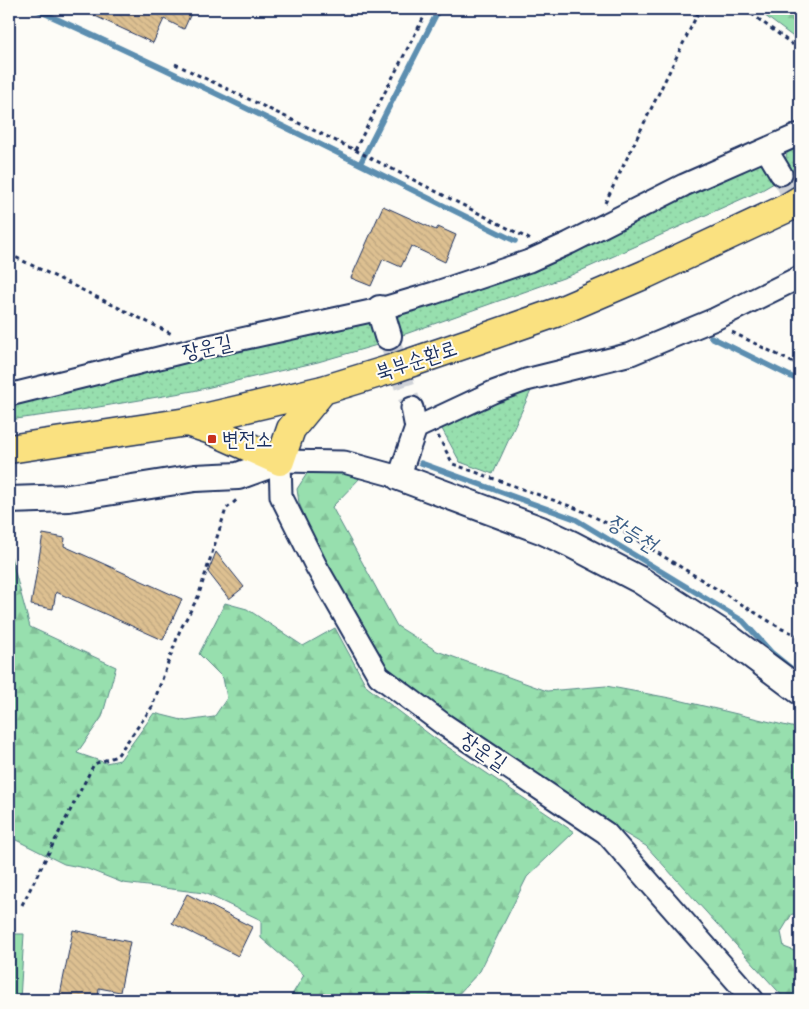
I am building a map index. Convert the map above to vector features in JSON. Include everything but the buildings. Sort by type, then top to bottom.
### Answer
[{"type":"main road","name":"북부순환로","points":[[9,449],[187,422],[323,390],[404,365],[555,313],[646,274],[787,208],[800,200]]},
{"type":"main road","points":[[187,422],[211,430],[280,461],[291,429],[323,390]]},
{"type":"street","name":"장운길","points":[[9,395],[191,350],[380,309],[434,293],[529,261],[684,185],[800,134]]},
{"type":"street","points":[[766,149],[781,174]]},
{"type":"street","points":[[399,476],[414,418],[526,380],[631,354],[716,319],[800,277]]},
{"type":"street","points":[[380,309],[388,336]]},
{"type":"street","name":"장운길","points":[[280,461],[281,496],[316,566],[379,676],[443,724],[606,833],[753,1000]]},
{"type":"street","points":[[9,500],[69,498],[195,478],[238,476],[280,461],[344,462],[399,476],[541,530],[571,544],[640,580],[725,635],[800,691]]},
{"type":"path","points":[[355,150],[428,9]]},
{"type":"path","points":[[745,9],[800,50]]},
{"type":"path","points":[[602,226],[603,206],[698,13]]},
{"type":"path","points":[[175,64],[355,150],[552,251]]},
{"type":"path","points":[[9,254],[183,340],[191,350]]},
{"type":"path","points":[[716,319],[728,330],[800,366]]},
{"type":"path","points":[[414,418],[436,432],[453,464],[578,509],[617,528],[782,629],[800,636]]},
{"type":"path","points":[[22,905],[94,764],[117,756],[152,707],[180,630],[198,597],[226,509],[239,497]]},
{"type":"green space","points":[[756,9],[800,9],[800,42]]},
{"type":"green space","points":[[800,141],[800,168],[791,173],[786,162],[786,155]]},
{"type":"green space","points":[[753,160],[762,160],[781,179],[762,190],[569,276],[397,337],[393,320],[403,307]]},
{"type":"green space","points":[[359,318],[371,321],[384,343],[318,362],[193,391],[9,420],[9,401]]},
{"type":"green space","points":[[535,382],[493,474],[460,462],[442,429],[443,421]]},
{"type":"green space","points":[[320,466],[364,474],[332,507],[397,626],[437,651],[547,691],[606,686],[670,698],[800,729],[800,916],[792,914],[781,932],[784,947],[800,953],[800,1000],[786,1000],[646,846],[612,826],[448,716],[387,670],[324,562],[299,503],[297,489],[308,472]]},
{"type":"green space","points":[[9,550],[30,627],[116,667],[102,717],[77,753],[106,763],[120,760],[154,713],[186,721],[214,717],[227,698],[223,678],[199,654],[225,603],[247,609],[303,646],[335,628],[367,687],[433,737],[574,832],[527,877],[480,971],[453,1000],[286,1000],[290,998],[304,975],[261,938],[261,920],[204,893],[123,883],[85,868],[64,864],[9,838]]},
{"type":"green space","points":[[9,934],[24,934],[20,1000],[9,1000]]},
{"type":"waterway","points":[[35,9],[216,94],[515,241]]},
{"type":"waterway","points":[[360,164],[439,9]]},
{"type":"waterway","points":[[711,337],[800,381]]},
{"type":"waterway","name":"장등천","points":[[421,463],[575,519],[743,621],[772,653],[793,670]]},
{"type":"tunnel","points":[[781,174],[800,209]]},
{"type":"tunnel","points":[[388,336],[412,408]]},
{"type":"place","name":"변전소","points":[[212,439]]}]
